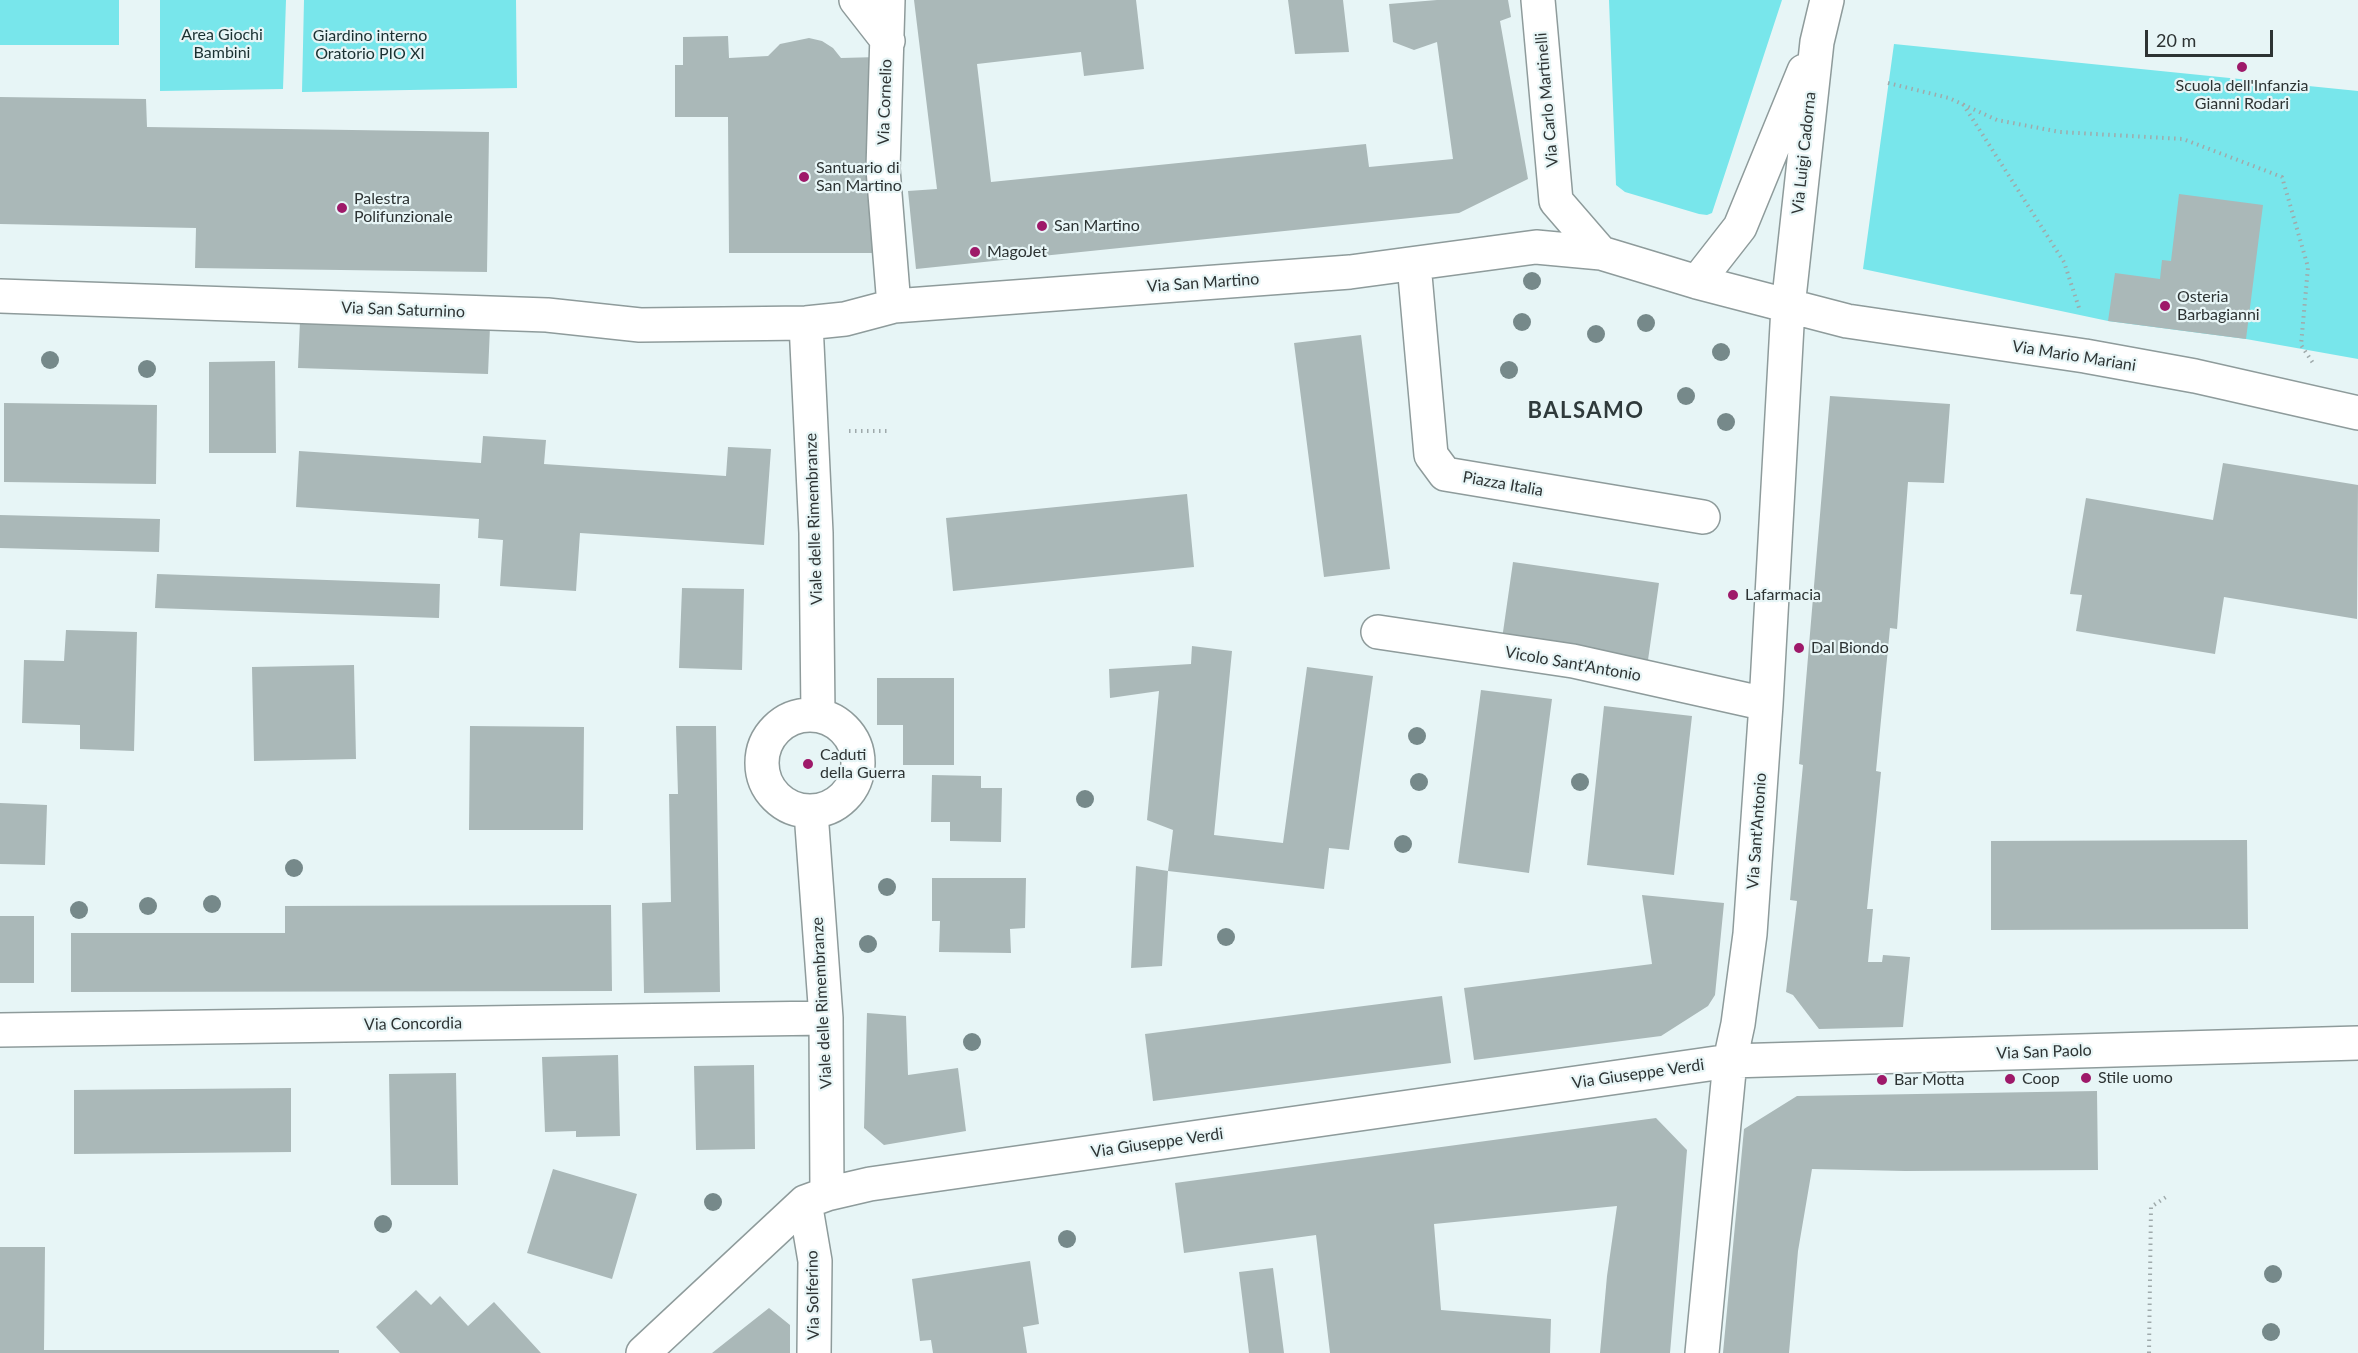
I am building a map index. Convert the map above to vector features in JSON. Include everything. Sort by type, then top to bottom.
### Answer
[{"type":"street","name":"Via Cornelio","points":[[856,0],[888,41]]},
{"type":"street","name":"Via Cornelio","points":[[888,0],[883,169],[894,306]]},
{"type":"street","name":"Via Carlo Martinelli","points":[[1536,247],[1556,201],[1538,0]]},
{"type":"street","name":"Via Luigi Cadorna","points":[[1788,307],[1817,42],[1827,0]]},
{"type":"street","points":[[1697,282],[1740,227],[1817,42]]},
{"type":"street","points":[[1556,201],[1601,253],[1788,307]]},
{"type":"street","name":"Via San Martino","points":[[806,323],[845,319],[894,306],[1350,272],[1536,247],[1601,253]]},
{"type":"street","name":"Piazza Italia","points":[[1414,264],[1431,455],[1444,474],[1703,517]]},
{"type":"street","name":"Via San Saturnino","points":[[0,296],[547,315],[640,325],[806,323]]},
{"type":"street","name":"Via Mario Mariani","points":[[1788,307],[1847,321],[2085,356],[2195,376],[2350,411]]},
{"type":"street","name":"Via Sant'Antonio","points":[[1702,1353],[1730,1061],[1738,1024],[1750,934],[1766,704],[1788,307]]},
{"type":"street","name":"Viale delle Rimembranze","points":[[806,323],[816,533],[818,716]]},
{"type":"street","name":"Vicolo Sant'Antonio","points":[[1378,632],[1573,661],[1766,704]]},
{"type":"street","points":[[801,716],[818,716],[832,721],[845,730],[854,743],[858,759],[857,774],[851,789],[840,801],[827,809],[811,812],[796,810],[782,802],[770,791],[764,776],[762,761],[765,745],[774,731],[787,721],[801,716]]},
{"type":"street","name":"Viale delle Rimembranze","points":[[811,812],[826,1018],[816,1198]]},
{"type":"street","name":"Via Concordia","points":[[0,1030],[826,1018]]},
{"type":"street","name":"Via San Paolo","points":[[1730,1061],[2358,1043]]},
{"type":"street","name":"Via Giuseppe Verdi","points":[[643,1353],[816,1198],[870,1184],[1730,1061]]},
{"type":"street","name":"Via Solferino","points":[[814,1353],[816,1198]]},
{"type":"path","points":[[1888,83],[1949,98],[1998,120],[2060,132],[2183,139],[2282,177],[2308,267],[2301,345],[2350,411]]},
{"type":"path","points":[[1963,104],[2064,262],[2080,311]]},
{"type":"path","points":[[2149,1353],[2151,1207],[2169,1195]]},
{"type":"green space","points":[[0,0],[119,0],[119,45],[0,45]]},
{"type":"green space","name":"Area Giochi Bambini","points":[[160,0],[286,0],[283,89],[160,91]]},
{"type":"green space","name":"Giardino interno Oratorio PIO XI","points":[[304,0],[516,0],[517,88],[302,92]]},
{"type":"green space","points":[[1609,0],[1782,0],[1712,213],[1699,214],[1625,192],[1616,185]]},
{"type":"green space","points":[[1894,44],[2358,91],[2358,359],[2246,339],[2108,321],[1863,269]]},
{"type":"building","points":[[914,0],[1136,0],[1144,69],[1084,76],[1081,52],[977,64],[991,182],[1366,144],[1369,167],[1453,159],[1437,42],[1414,50],[1393,42],[1389,4],[1437,0],[1508,0],[1511,17],[1500,21],[1528,179],[1459,213],[916,269],[908,191],[937,189]]},
{"type":"building","points":[[1288,0],[1343,0],[1349,52],[1295,54]]},
{"type":"building","name":"Santuario di San Martino","points":[[728,36],[729,58],[768,56],[780,44],[809,38],[822,41],[833,48],[841,58],[878,57],[881,253],[729,253],[728,117],[675,117],[675,65],[683,65],[683,37]]},
{"type":"building","name":"Palestra Polifunzionale","points":[[0,97],[146,99],[147,127],[489,132],[487,272],[195,268],[196,228],[0,224]]},
{"type":"building","points":[[2179,194],[2263,205],[2246,339],[2108,321],[2115,273],[2160,279],[2162,260],[2171,261]]},
{"type":"building","points":[[300,321],[490,327],[488,374],[298,368]]},
{"type":"building","points":[[1361,335],[1390,569],[1324,577],[1294,343]]},
{"type":"building","points":[[275,361],[276,453],[209,453],[209,362]]},
{"type":"building","points":[[1830,396],[1950,404],[1944,483],[1908,482],[1897,629],[1890,628],[1876,771],[1881,772],[1867,909],[1873,909],[1868,962],[1882,962],[1883,955],[1910,957],[1903,1027],[1819,1029],[1793,995],[1786,992],[1797,901],[1790,900],[1803,765],[1799,764]]},
{"type":"building","points":[[4,403],[157,405],[156,484],[4,482]]},
{"type":"building","points":[[483,436],[546,440],[544,464],[726,476],[728,447],[771,449],[764,545],[580,533],[576,591],[500,586],[503,540],[478,538],[479,519],[296,507],[299,451],[481,463]]},
{"type":"building","points":[[2223,463],[2358,485],[2357,619],[2224,597],[2215,654],[2076,631],[2082,595],[2070,594],[2086,498],[2213,520]]},
{"type":"building","points":[[1187,494],[1194,567],[953,591],[946,518]]},
{"type":"building","points":[[0,515],[160,519],[159,552],[0,548]]},
{"type":"building","points":[[1513,562],[1659,583],[1648,660],[1502,639]]},
{"type":"building","points":[[157,574],[440,584],[439,618],[155,608]]},
{"type":"building","points":[[682,588],[744,589],[742,670],[679,668]]},
{"type":"building","points":[[66,630],[137,632],[134,751],[80,749],[80,725],[22,723],[24,660],[64,661]]},
{"type":"building","points":[[1192,646],[1232,651],[1214,835],[1283,843],[1307,667],[1373,676],[1349,850],[1329,848],[1324,889],[1168,871],[1173,830],[1147,820],[1159,691],[1110,698],[1109,669],[1191,664]]},
{"type":"building","points":[[354,665],[356,759],[254,761],[252,667]]},
{"type":"building","points":[[877,678],[954,678],[954,765],[903,765],[903,725],[877,725]]},
{"type":"building","points":[[1481,690],[1552,699],[1529,873],[1458,863]]},
{"type":"building","points":[[1604,706],[1692,716],[1674,875],[1587,865]]},
{"type":"building","points":[[470,726],[584,727],[583,830],[469,830]]},
{"type":"building","points":[[676,726],[716,726],[720,992],[644,993],[642,903],[671,902],[669,794],[678,794]]},
{"type":"building","points":[[932,775],[981,776],[981,788],[1002,788],[1001,842],[950,841],[950,822],[931,822]]},
{"type":"building","points":[[0,803],[47,805],[45,865],[0,864]]},
{"type":"building","points":[[2247,840],[2248,929],[1991,930],[1991,841]]},
{"type":"building","points":[[1136,866],[1168,871],[1162,966],[1131,968]]},
{"type":"building","points":[[932,878],[1026,878],[1025,928],[1010,929],[1011,953],[939,952],[940,921],[932,921]]},
{"type":"building","points":[[1642,895],[1724,903],[1715,995],[1708,1006],[1661,1036],[1474,1060],[1464,988],[1652,964]]},
{"type":"building","points":[[611,905],[612,991],[71,992],[71,933],[285,933],[285,906]]},
{"type":"building","points":[[0,916],[34,916],[34,983],[0,983]]},
{"type":"building","points":[[1442,996],[1451,1063],[1153,1101],[1145,1034]]},
{"type":"building","points":[[867,1013],[906,1016],[908,1075],[958,1068],[966,1131],[884,1145],[864,1128]]},
{"type":"building","points":[[618,1055],[620,1136],[576,1137],[576,1131],[545,1132],[542,1057]]},
{"type":"building","points":[[754,1065],[755,1149],[696,1150],[694,1066]]},
{"type":"building","points":[[456,1073],[458,1185],[391,1185],[389,1074]]},
{"type":"building","points":[[291,1088],[291,1152],[74,1154],[74,1090]]},
{"type":"building","points":[[2097,1091],[2098,1170],[1812,1169],[1798,1251],[1789,1353],[1723,1353],[1744,1129],[1797,1096]]},
{"type":"building","points":[[1656,1118],[1687,1150],[1670,1353],[1600,1353],[1607,1276],[1617,1206],[1434,1224],[1441,1310],[1551,1319],[1550,1353],[1330,1353],[1316,1235],[1184,1253],[1175,1183]]},
{"type":"building","points":[[553,1169],[637,1194],[612,1279],[527,1253]]},
{"type":"building","points":[[0,1247],[45,1247],[44,1350],[339,1350],[339,1353],[0,1353]]},
{"type":"building","points":[[1030,1261],[1039,1324],[1023,1327],[1027,1353],[933,1353],[931,1340],[920,1341],[912,1279]]},
{"type":"building","points":[[1273,1268],[1284,1353],[1249,1353],[1239,1272]]},
{"type":"building","points":[[416,1290],[431,1305],[440,1296],[468,1326],[494,1302],[541,1353],[400,1353],[376,1327]]},
{"type":"building","points":[[769,1308],[790,1325],[790,1353],[712,1353]]},
{"type":"place","name":"Scuola dell'Infanzia Gianni Rodari","points":[[2242,67]]},
{"type":"place","name":"Santuario di San Martino","points":[[804,177]]},
{"type":"place","name":"Palestra Polifunzionale","points":[[342,208]]},
{"type":"place","name":"San Martino","points":[[1042,226]]},
{"type":"place","name":"MagoJet","points":[[975,252]]},
{"type":"place","name":"Osteria Barbagianni","points":[[2165,306]]},
{"type":"place","name":"Lafarmacia","points":[[1733,595]]},
{"type":"place","name":"Dal Biondo","points":[[1799,648]]},
{"type":"place","name":"Caduti della Guerra","points":[[808,764]]},
{"type":"place","name":"Stile uomo","points":[[2086,1078]]},
{"type":"place","name":"Coop","points":[[2010,1079]]},
{"type":"place","name":"Bar Motta","points":[[1882,1080]]},
{"type":"district","name":"BALSAMO","points":[[1586,411]]}]
